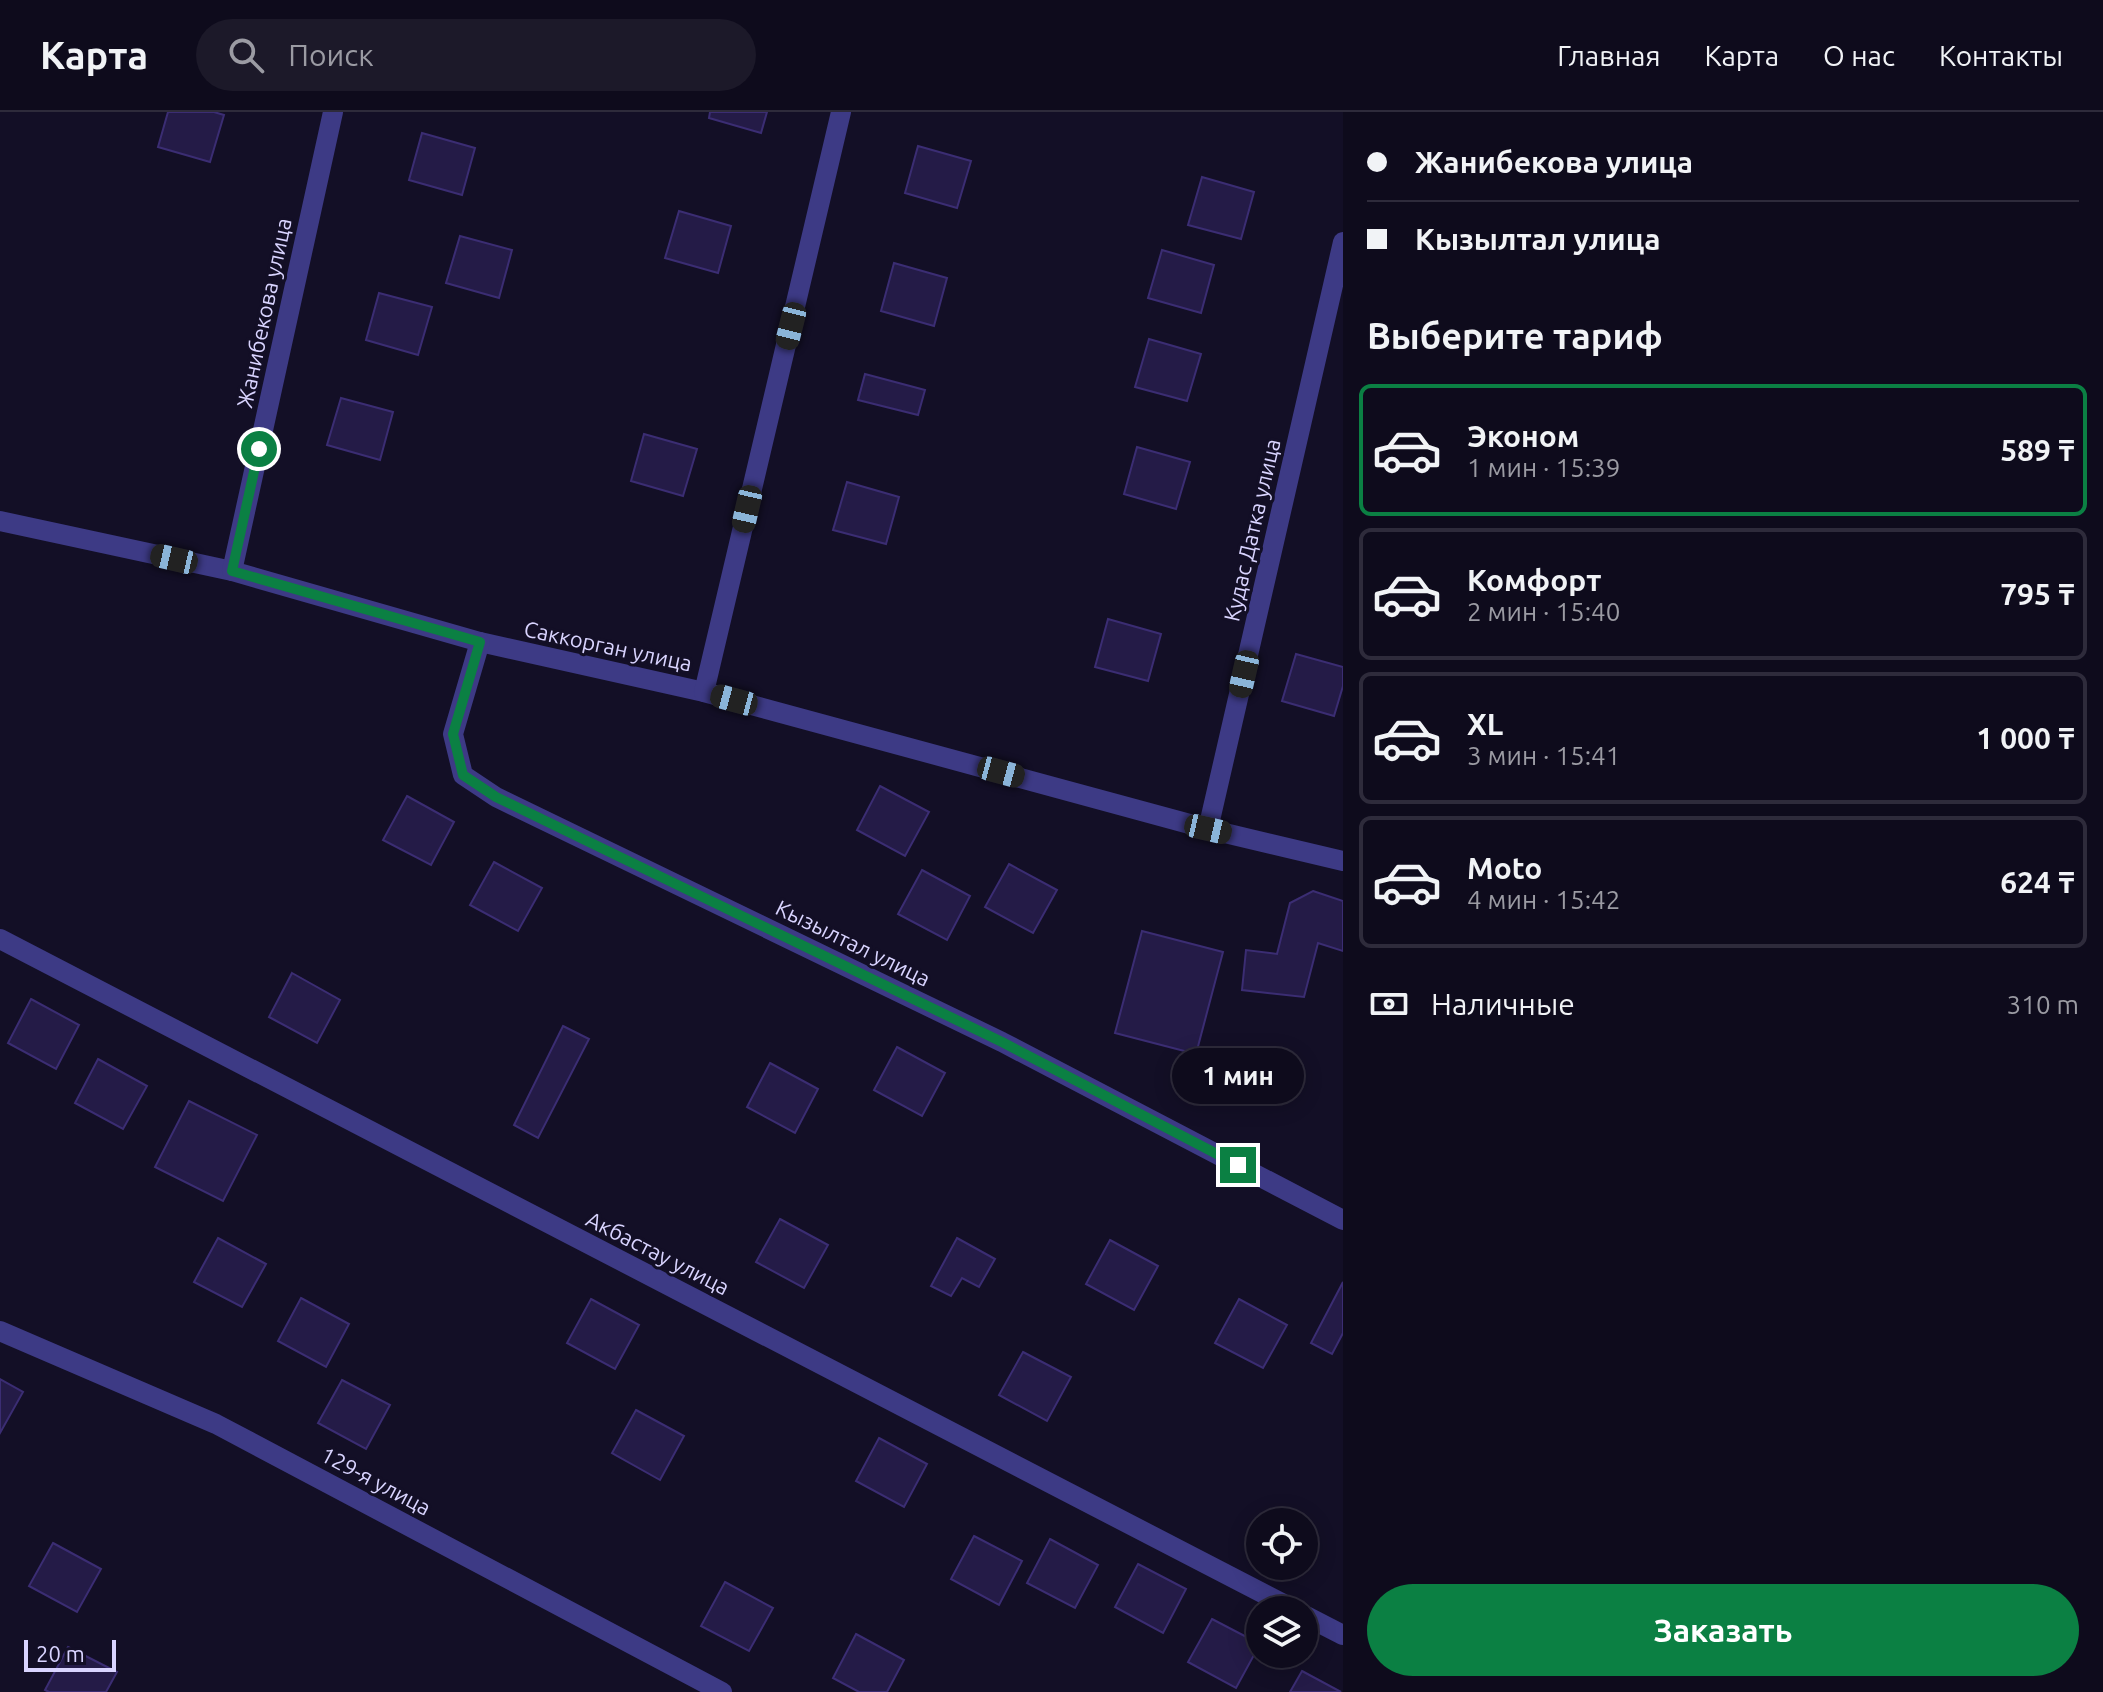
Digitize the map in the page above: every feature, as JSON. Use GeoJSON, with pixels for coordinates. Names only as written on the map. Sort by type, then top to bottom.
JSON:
{"type":"FeatureCollection","features":[{"type":"Feature","properties":{"kind":"street","name":"Жанибекова улица"},"geometry":{"type":"LineString","coordinates":[[232,571],[333,112]]}},
{"type":"Feature","properties":{"kind":"street"},"geometry":{"type":"LineString","coordinates":[[704,692],[841,112]]}},
{"type":"Feature","properties":{"kind":"street","name":"Кудас Датка улица"},"geometry":{"type":"LineString","coordinates":[[1208,829],[1343,242]]}},
{"type":"Feature","properties":{"kind":"street","name":"Саккорган улица"},"geometry":{"type":"LineString","coordinates":[[0,521],[232,571],[480,642],[704,692],[1208,829],[1343,861]]}},
{"type":"Feature","properties":{"kind":"street","name":"Кызылтал улица"},"geometry":{"type":"LineString","coordinates":[[480,642],[453,734],[463,775],[496,797],[1002,1042],[1343,1220]]}},
{"type":"Feature","properties":{"kind":"street","name":"Акбастау улица"},"geometry":{"type":"LineString","coordinates":[[0,939],[1268,1596]]}},
{"type":"Feature","properties":{"kind":"street","name":"129-я улица"},"geometry":{"type":"LineString","coordinates":[[0,1331],[216,1424],[722,1692]]}},
{"type":"Feature","properties":{"kind":"street"},"geometry":{"type":"LineString","coordinates":[[1318,1622],[1343,1635]]}},
{"type":"Feature","properties":{"kind":"building"},"geometry":{"type":"Polygon","coordinates":[[[168,112],[214,112],[224,115],[210,162],[158,147],[168,112]]]}},
{"type":"Feature","properties":{"kind":"building"},"geometry":{"type":"Polygon","coordinates":[[[710,112],[767,112],[761,133],[709,118],[710,112]]]}},
{"type":"Feature","properties":{"kind":"building"},"geometry":{"type":"Polygon","coordinates":[[[422,133],[475,148],[462,195],[409,180],[422,133]]]}},
{"type":"Feature","properties":{"kind":"building"},"geometry":{"type":"Polygon","coordinates":[[[918,146],[971,161],[957,208],[905,193],[918,146]]]}},
{"type":"Feature","properties":{"kind":"building"},"geometry":{"type":"Polygon","coordinates":[[[1202,177],[1254,192],[1241,239],[1188,225],[1202,177]]]}},
{"type":"Feature","properties":{"kind":"building"},"geometry":{"type":"Polygon","coordinates":[[[679,211],[731,226],[718,273],[665,258],[679,211]]]}},
{"type":"Feature","properties":{"kind":"building"},"geometry":{"type":"Polygon","coordinates":[[[460,236],[512,250],[499,298],[446,283],[460,236]]]}},
{"type":"Feature","properties":{"kind":"building"},"geometry":{"type":"Polygon","coordinates":[[[1162,250],[1214,265],[1201,313],[1148,298],[1162,250]]]}},
{"type":"Feature","properties":{"kind":"building"},"geometry":{"type":"Polygon","coordinates":[[[894,263],[947,278],[934,326],[881,311],[894,263]]]}},
{"type":"Feature","properties":{"kind":"building"},"geometry":{"type":"Polygon","coordinates":[[[379,293],[432,307],[418,355],[366,340],[379,293]]]}},
{"type":"Feature","properties":{"kind":"building"},"geometry":{"type":"Polygon","coordinates":[[[1149,339],[1201,354],[1187,401],[1135,387],[1149,339]]]}},
{"type":"Feature","properties":{"kind":"building"},"geometry":{"type":"Polygon","coordinates":[[[865,374],[925,390],[918,415],[858,400],[865,374]]]}},
{"type":"Feature","properties":{"kind":"building"},"geometry":{"type":"Polygon","coordinates":[[[341,398],[393,412],[380,460],[327,445],[341,398]]]}},
{"type":"Feature","properties":{"kind":"building"},"geometry":{"type":"Polygon","coordinates":[[[644,434],[697,449],[683,496],[631,481],[644,434]]]}},
{"type":"Feature","properties":{"kind":"building"},"geometry":{"type":"Polygon","coordinates":[[[1137,447],[1190,462],[1176,509],[1124,494],[1137,447]]]}},
{"type":"Feature","properties":{"kind":"building"},"geometry":{"type":"Polygon","coordinates":[[[847,482],[899,497],[886,544],[833,530],[847,482]]]}},
{"type":"Feature","properties":{"kind":"building"},"geometry":{"type":"Polygon","coordinates":[[[1108,619],[1161,634],[1148,681],[1095,667],[1108,619]]]}},
{"type":"Feature","properties":{"kind":"building"},"geometry":{"type":"Polygon","coordinates":[[[1296,654],[1343,667],[1343,686],[1334,716],[1282,701],[1296,654]]]}},
{"type":"Feature","properties":{"kind":"building"},"geometry":{"type":"Polygon","coordinates":[[[880,786],[929,812],[905,856],[857,830],[880,786]]]}},
{"type":"Feature","properties":{"kind":"building"},"geometry":{"type":"Polygon","coordinates":[[[407,796],[454,822],[431,865],[383,840],[407,796]]]}},
{"type":"Feature","properties":{"kind":"building"},"geometry":{"type":"Polygon","coordinates":[[[494,862],[542,888],[518,931],[470,905],[494,862]]]}},
{"type":"Feature","properties":{"kind":"building"},"geometry":{"type":"Polygon","coordinates":[[[1009,864],[1057,890],[1033,933],[985,907],[1009,864]]]}},
{"type":"Feature","properties":{"kind":"building"},"geometry":{"type":"Polygon","coordinates":[[[922,870],[970,896],[947,940],[898,914],[922,870]]]}},
{"type":"Feature","properties":{"kind":"building"},"geometry":{"type":"Polygon","coordinates":[[[1313,891],[1343,901],[1343,951],[1318,943],[1304,997],[1242,990],[1246,950],[1277,954],[1290,903],[1313,891]]]}},
{"type":"Feature","properties":{"kind":"building"},"geometry":{"type":"Polygon","coordinates":[[[1142,931],[1223,952],[1196,1054],[1115,1033],[1142,931]]]}},
{"type":"Feature","properties":{"kind":"building"},"geometry":{"type":"Polygon","coordinates":[[[292,973],[340,1000],[317,1043],[269,1017],[292,973]]]}},
{"type":"Feature","properties":{"kind":"building"},"geometry":{"type":"Polygon","coordinates":[[[31,999],[79,1025],[56,1069],[8,1043],[31,999]]]}},
{"type":"Feature","properties":{"kind":"building"},"geometry":{"type":"Polygon","coordinates":[[[563,1026],[589,1039],[538,1138],[514,1125],[563,1026]]]}},
{"type":"Feature","properties":{"kind":"building"},"geometry":{"type":"Polygon","coordinates":[[[897,1047],[945,1073],[922,1116],[874,1090],[897,1047]]]}},
{"type":"Feature","properties":{"kind":"building"},"geometry":{"type":"Polygon","coordinates":[[[98,1059],[147,1086],[123,1129],[75,1103],[98,1059]]]}},
{"type":"Feature","properties":{"kind":"building"},"geometry":{"type":"Polygon","coordinates":[[[770,1063],[818,1089],[795,1133],[747,1107],[770,1063]]]}},
{"type":"Feature","properties":{"kind":"building"},"geometry":{"type":"Polygon","coordinates":[[[189,1101],[257,1135],[223,1201],[155,1167],[189,1101]]]}},
{"type":"Feature","properties":{"kind":"building"},"geometry":{"type":"Polygon","coordinates":[[[780,1219],[828,1245],[804,1288],[756,1262],[780,1219]]]}},
{"type":"Feature","properties":{"kind":"building"},"geometry":{"type":"Polygon","coordinates":[[[218,1238],[266,1264],[242,1307],[194,1282],[218,1238]]]}},
{"type":"Feature","properties":{"kind":"building"},"geometry":{"type":"Polygon","coordinates":[[[957,1238],[995,1259],[979,1287],[962,1278],[951,1296],[931,1286],[957,1238]]]}},
{"type":"Feature","properties":{"kind":"building"},"geometry":{"type":"Polygon","coordinates":[[[1110,1240],[1158,1266],[1134,1310],[1086,1284],[1110,1240]]]}},
{"type":"Feature","properties":{"kind":"building"},"geometry":{"type":"Polygon","coordinates":[[[1343,1282],[1343,1333],[1332,1354],[1311,1343],[1343,1282]]]}},
{"type":"Feature","properties":{"kind":"building"},"geometry":{"type":"Polygon","coordinates":[[[301,1298],[349,1324],[326,1367],[278,1341],[301,1298]]]}},
{"type":"Feature","properties":{"kind":"building"},"geometry":{"type":"Polygon","coordinates":[[[591,1299],[639,1325],[615,1369],[567,1343],[591,1299]]]}},
{"type":"Feature","properties":{"kind":"building"},"geometry":{"type":"Polygon","coordinates":[[[1239,1299],[1287,1325],[1263,1368],[1215,1343],[1239,1299]]]}},
{"type":"Feature","properties":{"kind":"building"},"geometry":{"type":"Polygon","coordinates":[[[1023,1352],[1071,1377],[1047,1421],[999,1395],[1023,1352]]]}},
{"type":"Feature","properties":{"kind":"building"},"geometry":{"type":"Polygon","coordinates":[[[0,1379],[23,1392],[0,1433],[0,1379]]]}},
{"type":"Feature","properties":{"kind":"building"},"geometry":{"type":"Polygon","coordinates":[[[342,1380],[390,1405],[366,1449],[318,1423],[342,1380]]]}},
{"type":"Feature","properties":{"kind":"building"},"geometry":{"type":"Polygon","coordinates":[[[636,1410],[684,1436],[660,1480],[612,1453],[636,1410]]]}},
{"type":"Feature","properties":{"kind":"building"},"geometry":{"type":"Polygon","coordinates":[[[879,1438],[927,1464],[904,1507],[856,1481],[879,1438]]]}},
{"type":"Feature","properties":{"kind":"building"},"geometry":{"type":"Polygon","coordinates":[[[974,1536],[1022,1561],[999,1605],[951,1579],[974,1536]]]}},
{"type":"Feature","properties":{"kind":"building"},"geometry":{"type":"Polygon","coordinates":[[[1050,1539],[1098,1565],[1075,1608],[1027,1583],[1050,1539]]]}},
{"type":"Feature","properties":{"kind":"building"},"geometry":{"type":"Polygon","coordinates":[[[53,1543],[101,1569],[77,1612],[29,1586],[53,1543]]]}},
{"type":"Feature","properties":{"kind":"building"},"geometry":{"type":"Polygon","coordinates":[[[1138,1564],[1186,1589],[1163,1633],[1115,1607],[1138,1564]]]}},
{"type":"Feature","properties":{"kind":"building"},"geometry":{"type":"Polygon","coordinates":[[[725,1582],[773,1608],[749,1651],[701,1626],[725,1582]]]}},
{"type":"Feature","properties":{"kind":"building"},"geometry":{"type":"Polygon","coordinates":[[[1212,1619],[1246,1637],[1247,1668],[1236,1688],[1188,1662],[1212,1619]]]}},
{"type":"Feature","properties":{"kind":"building"},"geometry":{"type":"Polygon","coordinates":[[[856,1634],[904,1660],[887,1692],[859,1692],[833,1678],[856,1634]]]}},
{"type":"Feature","properties":{"kind":"building"},"geometry":{"type":"Polygon","coordinates":[[[68,1647],[117,1672],[106,1692],[45,1690],[68,1647]]]}},
{"type":"Feature","properties":{"kind":"building"},"geometry":{"type":"Polygon","coordinates":[[[1302,1671],[1341,1692],[1290,1692],[1302,1671]]]}},
{"type":"Feature","properties":{"kind":"route"},"geometry":{"type":"LineString","coordinates":[[259,449],[232,571],[480,642],[453,734],[463,775],[496,797],[1002,1042],[1238,1165]]}}]}
